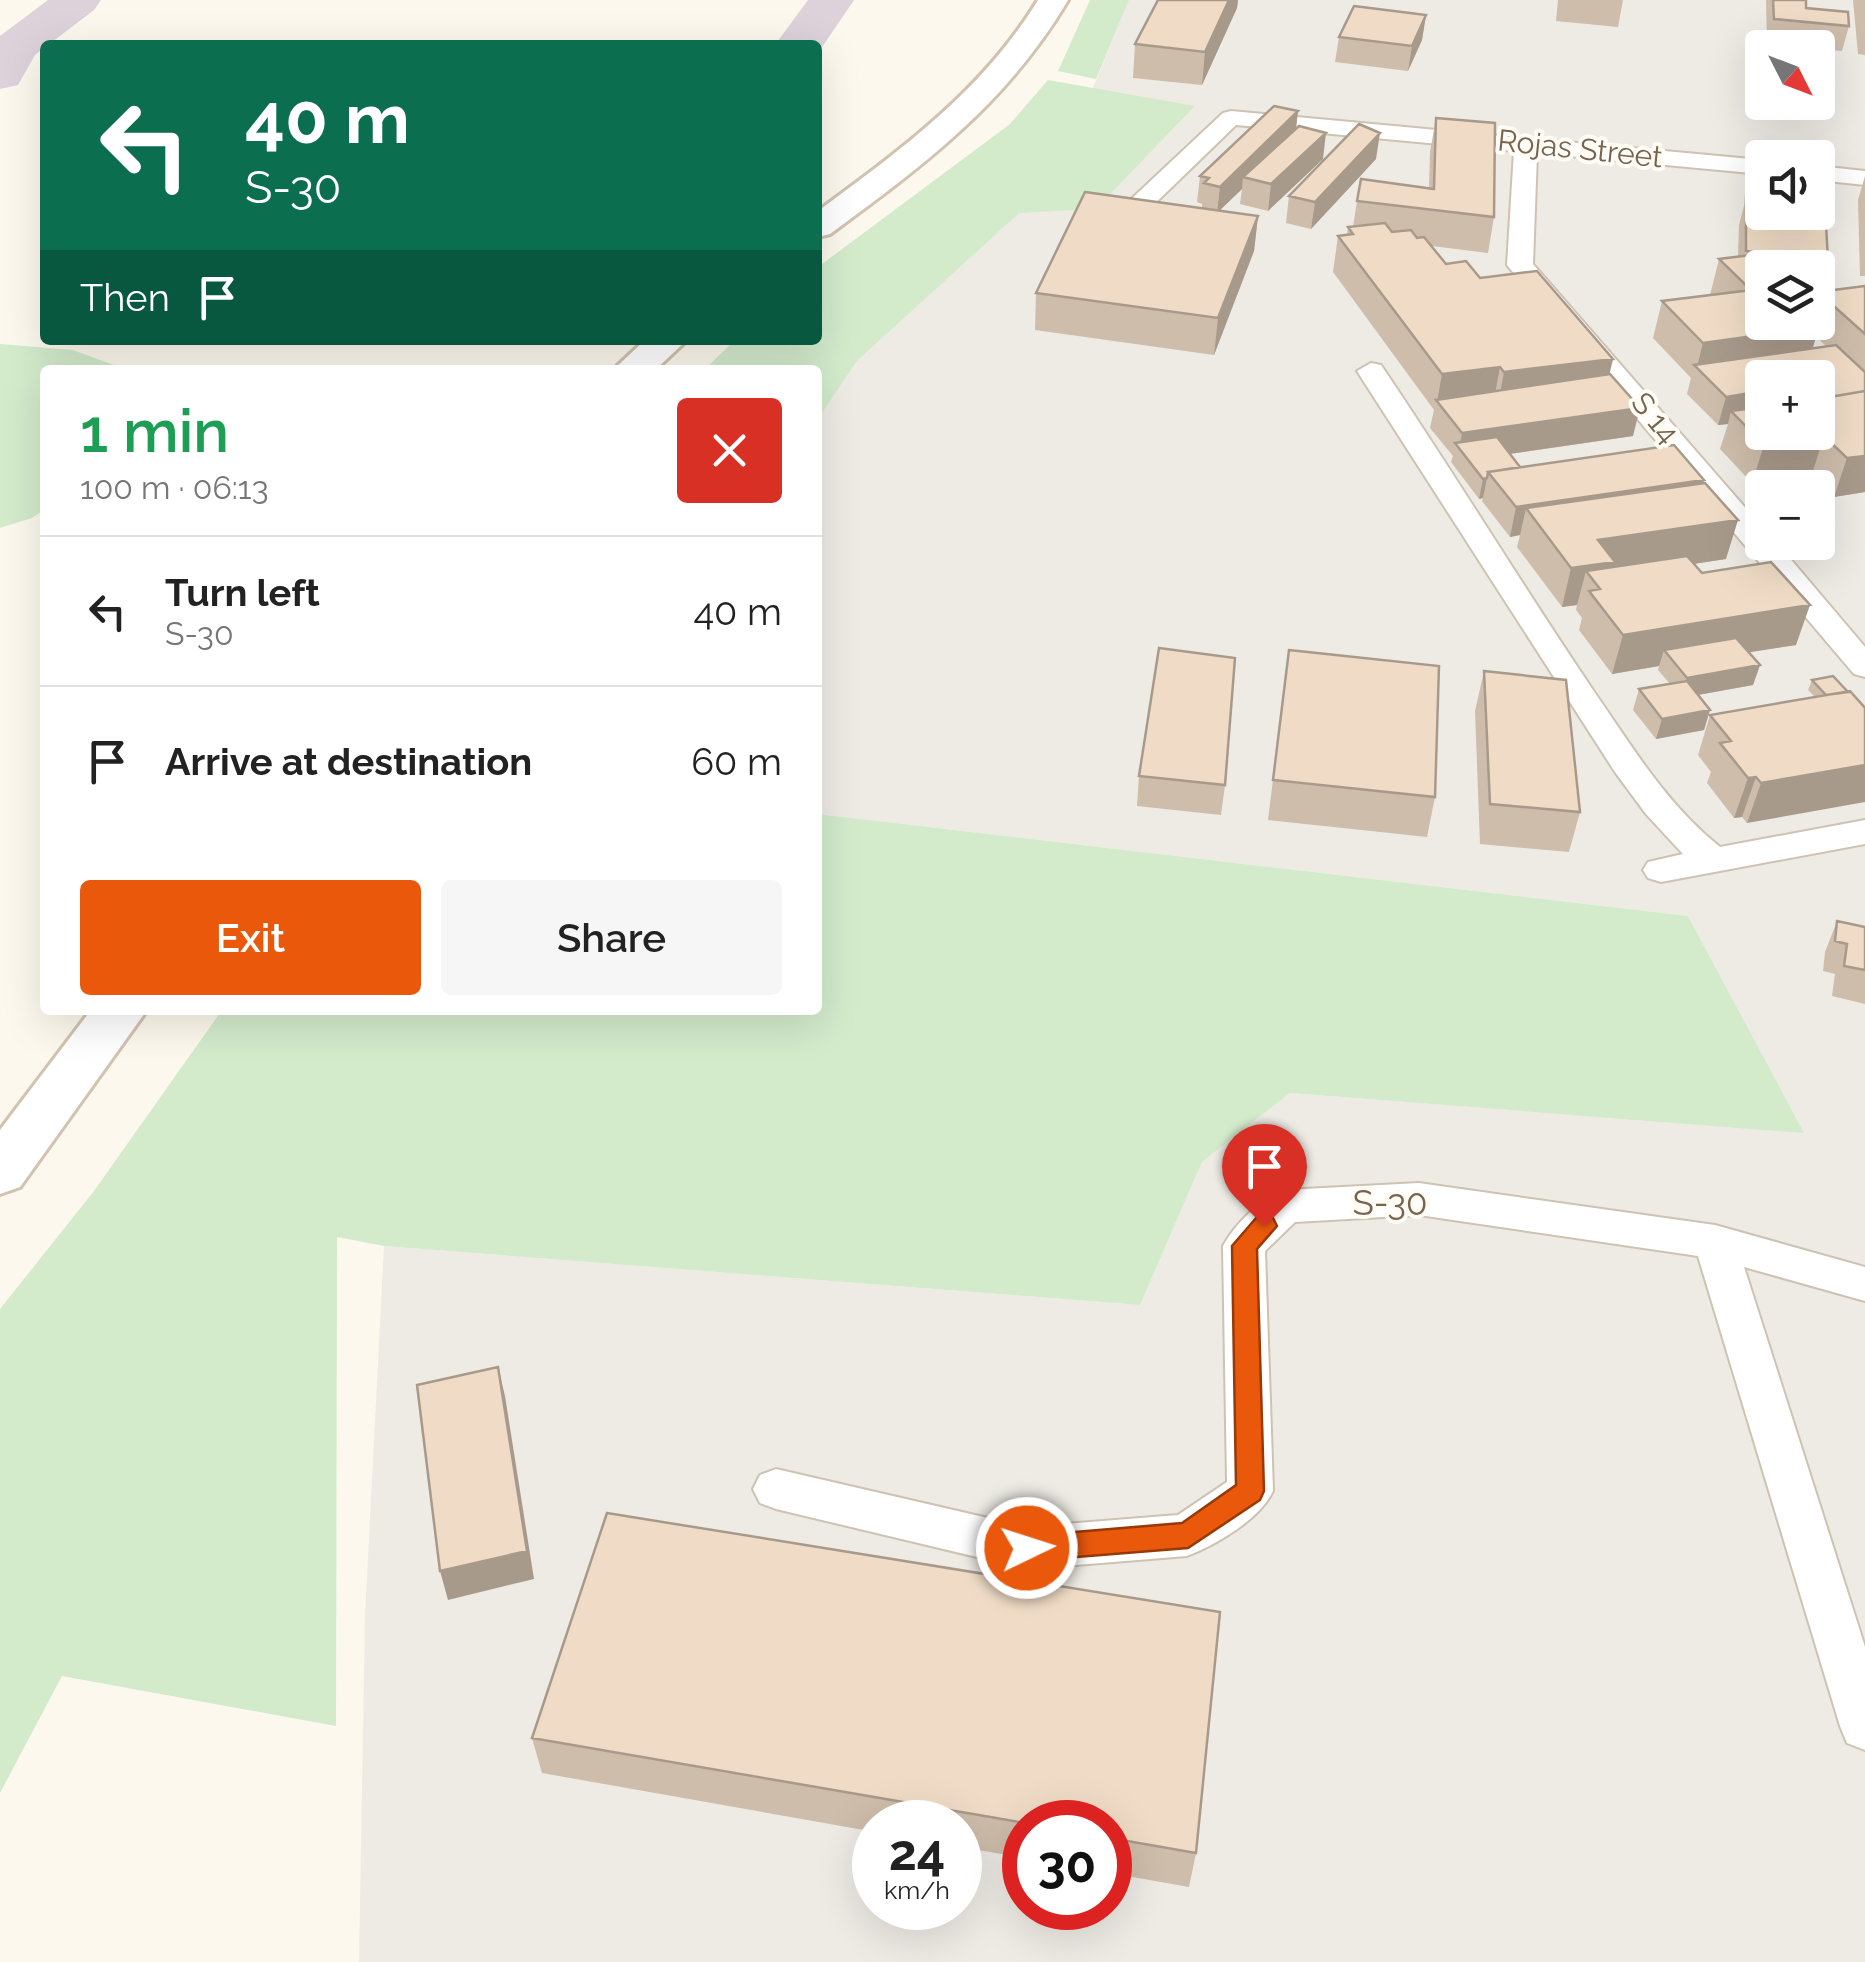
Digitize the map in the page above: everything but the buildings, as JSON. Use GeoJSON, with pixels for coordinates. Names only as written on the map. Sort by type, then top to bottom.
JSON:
{"type":"FeatureCollection","features":[{"type":"Feature","properties":{"kind":"main road"},"geometry":{"type":"LineString","coordinates":[[822,224],[933,140],[983,96],[1028,43],[1052,0]]}},
{"type":"Feature","properties":{"kind":"main road"},"geometry":{"type":"LineString","coordinates":[[638,365],[662,345]]}},
{"type":"Feature","properties":{"kind":"main road"},"geometry":{"type":"LineString","coordinates":[[0,1172],[116,1015]]}},
{"type":"Feature","properties":{"kind":"street","name":"Rojas Street"},"geometry":{"type":"LineString","coordinates":[[1135,210],[1231,118],[1745,166]]}},
{"type":"Feature","properties":{"kind":"street","name":"S 14"},"geometry":{"type":"LineString","coordinates":[[1526,144],[1520,265],[1632,390],[1865,667]]}},
{"type":"Feature","properties":{"kind":"street"},"geometry":{"type":"LineString","coordinates":[[1835,175],[1865,178]]}},
{"type":"Feature","properties":{"kind":"street"},"geometry":{"type":"LineString","coordinates":[[1371,371],[1512,595],[1636,776],[1691,844],[1713,860]]}},
{"type":"Feature","properties":{"kind":"street"},"geometry":{"type":"LineString","coordinates":[[1661,870],[1865,832]]}},
{"type":"Feature","properties":{"kind":"street","name":"S-30"},"geometry":{"type":"LineString","coordinates":[[776,1489],[1027,1548],[1188,1536],[1250,1491],[1244,1246],[1285,1206],[1419,1199],[1715,1242],[1865,1284]]}},
{"type":"Feature","properties":{"kind":"street"},"geometry":{"type":"LineString","coordinates":[[1715,1242],[1865,1726]]}},
{"type":"Feature","properties":{"kind":"shaded area"},"geometry":{"type":"Polygon","coordinates":[[[1129,0],[1865,0],[1865,1962],[359,1962],[365,1616],[384,1246],[1140,1305],[1202,1162],[1290,1093],[1803,1132],[1688,916],[822,814],[822,413],[857,361],[1019,212],[1096,209],[1194,107],[1092,90],[1129,0]]]}},
{"type":"Feature","properties":{"kind":"green space"},"geometry":{"type":"Polygon","coordinates":[[[1090,0],[1129,0],[1096,79],[1058,71],[1090,0]]]}},
{"type":"Feature","properties":{"kind":"green space"},"geometry":{"type":"Polygon","coordinates":[[[1048,80],[1195,106],[1096,209],[1019,213],[857,361],[822,413],[822,365],[709,365],[730,345],[822,345],[822,264],[1010,124],[1048,80]]]}},
{"type":"Feature","properties":{"kind":"green space"},"geometry":{"type":"Polygon","coordinates":[[[0,344],[73,350],[114,365],[40,365],[40,512],[0,528],[0,344]]]}},
{"type":"Feature","properties":{"kind":"green space"},"geometry":{"type":"Polygon","coordinates":[[[822,814],[1688,916],[1804,1133],[1290,1093],[1202,1162],[1140,1305],[384,1246],[337,1237],[336,1726],[62,1676],[0,1793],[0,1309],[94,1191],[218,1015],[822,1015],[822,814]]]}},
{"type":"Feature","properties":{"kind":"taxiway"},"geometry":{"type":"LineString","coordinates":[[1,75],[15,47],[78,0]]}},
{"type":"Feature","properties":{"kind":"taxiway"},"geometry":{"type":"LineString","coordinates":[[803,40],[831,0]]}},
{"type":"Feature","properties":{"kind":"route"},"geometry":{"type":"LineString","coordinates":[[1027,1548],[1188,1536],[1250,1491],[1244,1246],[1264,1226]]}}]}
